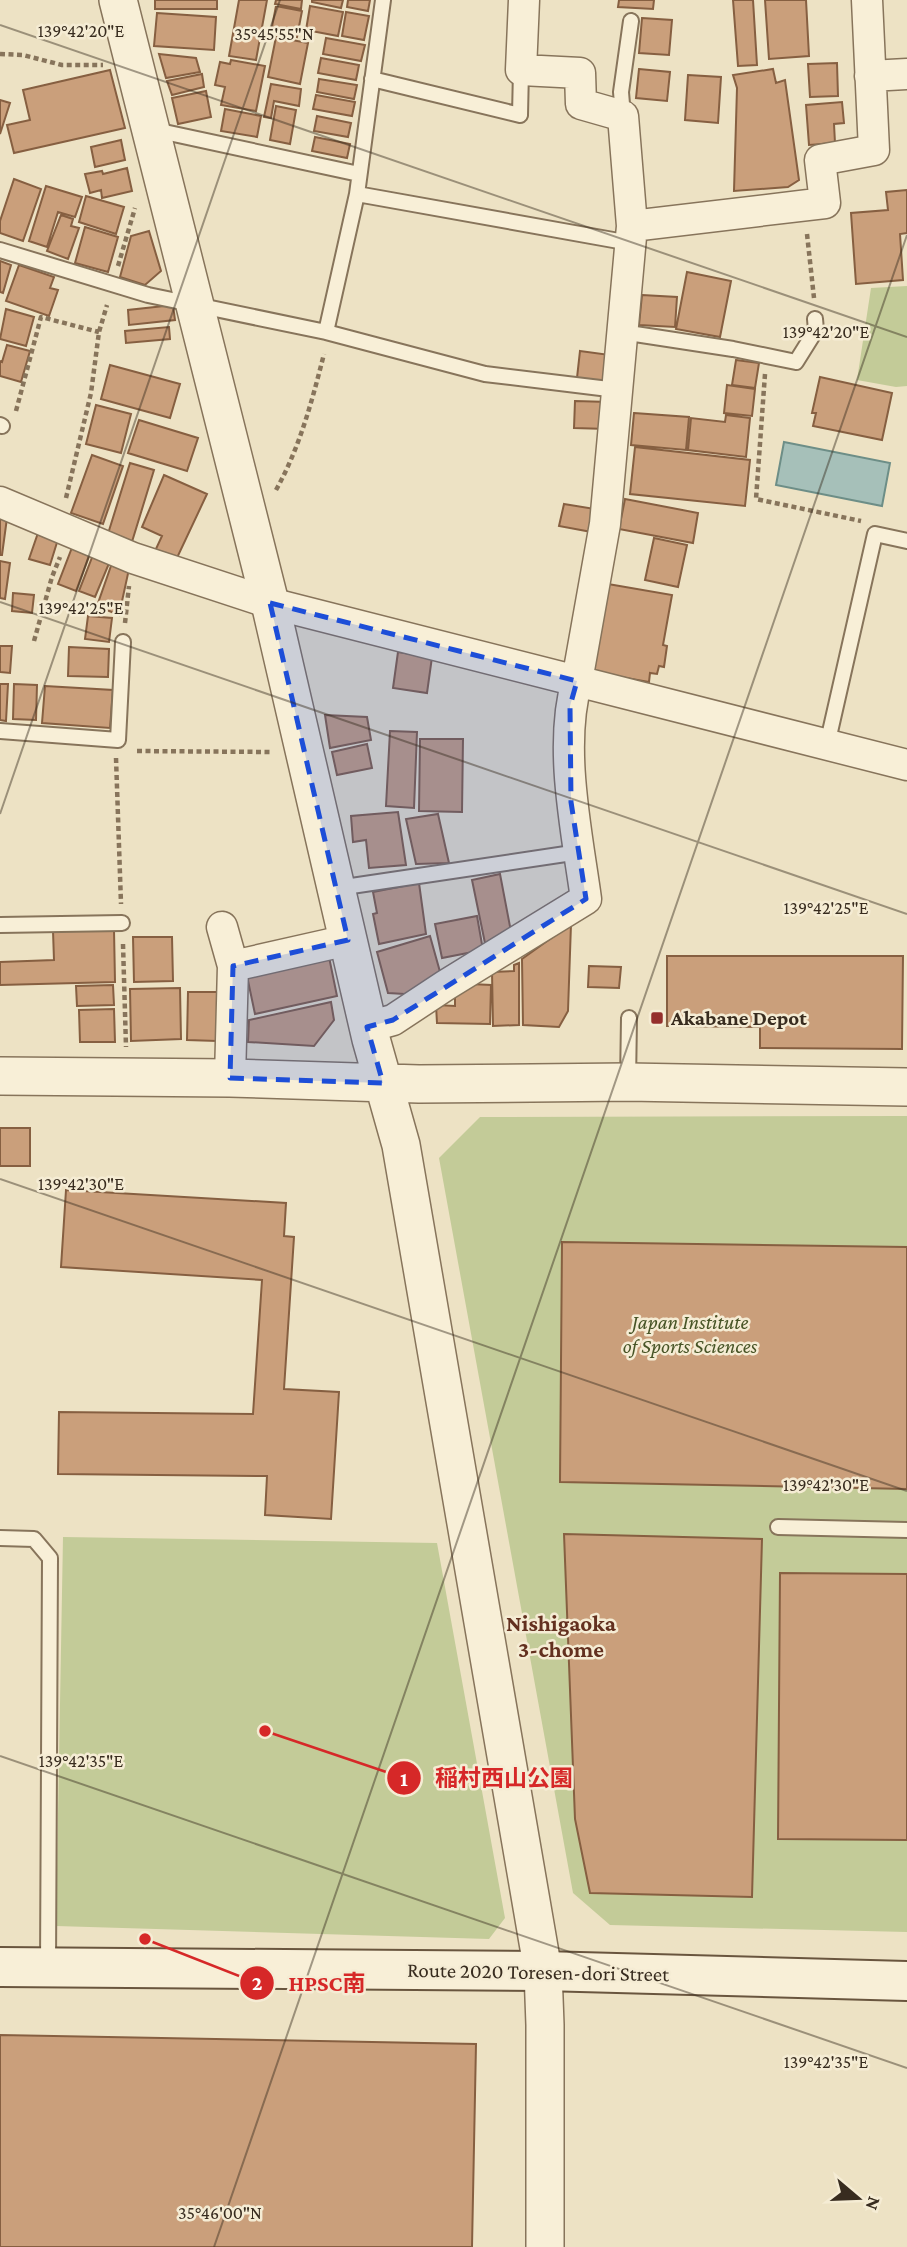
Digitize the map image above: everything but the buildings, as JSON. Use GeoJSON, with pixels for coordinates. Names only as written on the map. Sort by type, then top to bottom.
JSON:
{"type":"FeatureCollection","features":[{"type":"Feature","properties":{"kind":"main road","name":"Route 2020 Toresen-dori Street"},"geometry":{"type":"LineString","coordinates":[[0,1967],[543,1971],[907,1981]]}},
{"type":"Feature","properties":{"kind":"street"},"geometry":{"type":"LineString","coordinates":[[118,0],[270,603],[368,1027],[401,1145],[543,1971],[545,2247]]}},
{"type":"Feature","properties":{"kind":"street"},"geometry":{"type":"LineString","coordinates":[[368,1027],[393,1020],[586,899],[571,802],[570,706],[577,681],[605,524],[631,235],[623,116],[581,104],[580,73],[521,70],[524,0]]}},
{"type":"Feature","properties":{"kind":"street"},"geometry":{"type":"LineString","coordinates":[[631,235],[825,203],[820,160],[874,150],[867,0]]}},
{"type":"Feature","properties":{"kind":"street"},"geometry":{"type":"LineString","coordinates":[[870,76],[907,74]]}},
{"type":"Feature","properties":{"kind":"street"},"geometry":{"type":"LineString","coordinates":[[0,502],[133,558],[270,603],[907,765]]}},
{"type":"Feature","properties":{"kind":"street"},"geometry":{"type":"LineString","coordinates":[[222,927],[233,966],[230,1078]]}},
{"type":"Feature","properties":{"kind":"street"},"geometry":{"type":"LineString","coordinates":[[233,966],[348,940]]}},
{"type":"Feature","properties":{"kind":"street"},"geometry":{"type":"LineString","coordinates":[[0,1076],[230,1078],[383,1083],[907,1087]]}},
{"type":"Feature","properties":{"kind":"lane"},"geometry":{"type":"LineString","coordinates":[[326,332],[357,194],[383,0]]}},
{"type":"Feature","properties":{"kind":"lane"},"geometry":{"type":"LineString","coordinates":[[623,116],[621,92],[631,20]]}},
{"type":"Feature","properties":{"kind":"lane"},"geometry":{"type":"LineString","coordinates":[[372,79],[520,115],[521,70]]}},
{"type":"Feature","properties":{"kind":"lane"},"geometry":{"type":"LineString","coordinates":[[149,128],[359,174]]}},
{"type":"Feature","properties":{"kind":"lane"},"geometry":{"type":"LineString","coordinates":[[357,194],[631,235]]}},
{"type":"Feature","properties":{"kind":"lane"},"geometry":{"type":"LineString","coordinates":[[0,250],[148,295],[326,332],[485,374],[617,390]]}},
{"type":"Feature","properties":{"kind":"lane"},"geometry":{"type":"LineString","coordinates":[[622,332],[796,362],[816,330],[815,319]]}},
{"type":"Feature","properties":{"kind":"lane"},"geometry":{"type":"LineString","coordinates":[[827,745],[875,534],[907,541]]}},
{"type":"Feature","properties":{"kind":"lane"},"geometry":{"type":"LineString","coordinates":[[0,732],[117,745],[123,642]]}},
{"type":"Feature","properties":{"kind":"lane"},"geometry":{"type":"LineString","coordinates":[[336,888],[579,852]]}},
{"type":"Feature","properties":{"kind":"lane"},"geometry":{"type":"LineString","coordinates":[[0,925],[122,923]]}},
{"type":"Feature","properties":{"kind":"lane"},"geometry":{"type":"LineString","coordinates":[[628,1083],[629,1018]]}},
{"type":"Feature","properties":{"kind":"lane"},"geometry":{"type":"LineString","coordinates":[[778,1527],[907,1530]]}},
{"type":"Feature","properties":{"kind":"lane"},"geometry":{"type":"LineString","coordinates":[[0,1538],[34,1539],[50,1558],[48,1966]]}},
{"type":"Feature","properties":{"kind":"path"},"geometry":{"type":"LineString","coordinates":[[0,54],[23,55],[62,65],[135,65]]}},
{"type":"Feature","properties":{"kind":"path"},"geometry":{"type":"LineString","coordinates":[[803,205],[815,319]]}},
{"type":"Feature","properties":{"kind":"path"},"geometry":{"type":"LineString","coordinates":[[34,642],[66,528],[99,332],[135,206]]}},
{"type":"Feature","properties":{"kind":"path"},"geometry":{"type":"LineString","coordinates":[[1,425],[15,417],[41,317],[99,332]]}},
{"type":"Feature","properties":{"kind":"path"},"geometry":{"type":"LineString","coordinates":[[271,499],[291,462],[309,410],[327,342],[326,332]]}},
{"type":"Feature","properties":{"kind":"path"},"geometry":{"type":"LineString","coordinates":[[771,357],[765,375],[756,499],[877,525],[875,534]]}},
{"type":"Feature","properties":{"kind":"path"},"geometry":{"type":"LineString","coordinates":[[123,642],[133,558]]}},
{"type":"Feature","properties":{"kind":"path"},"geometry":{"type":"LineString","coordinates":[[126,1050],[117,745],[283,752]]}},
{"type":"Feature","properties":{"kind":"highlighted area"},"geometry":{"type":"Polygon","coordinates":[[[270,603],[577,681],[570,706],[571,802],[586,899],[393,1020],[367,1027],[383,1083],[230,1078],[233,966],[348,940],[270,603]]]}},
{"type":"Feature","properties":{"kind":"green space"},"geometry":{"type":"Polygon","coordinates":[[[907,286],[907,386],[896,387],[857,380],[871,288],[907,286]]]}},
{"type":"Feature","properties":{"kind":"green space","name":"Japan Institute of Sports Sciences"},"geometry":{"type":"Polygon","coordinates":[[[907,1116],[907,1932],[610,1925],[573,1893],[439,1158],[480,1117],[907,1116]]]}},
{"type":"Feature","properties":{"kind":"green space"},"geometry":{"type":"Polygon","coordinates":[[[63,1537],[437,1543],[505,1918],[489,1939],[56,1926],[63,1537]]]}},
{"type":"Feature","properties":{"kind":"water"},"geometry":{"type":"Polygon","coordinates":[[[784,442],[890,463],[882,506],[776,485],[784,442]]]}},
{"type":"Feature","properties":{"kind":"place","name":"Akabane Depot"},"geometry":{"type":"Point","coordinates":[657,1018]}},
{"type":"Feature","properties":{"kind":"place","name":"稲村西山公園"},"geometry":{"type":"Point","coordinates":[265,1731]}},
{"type":"Feature","properties":{"kind":"place","name":"HPSC南"},"geometry":{"type":"Point","coordinates":[145,1939]}},
{"type":"Feature","properties":{"kind":"district","name":"Nishigaoka 3-chome"},"geometry":{"type":"Point","coordinates":[561,1636]}}]}
